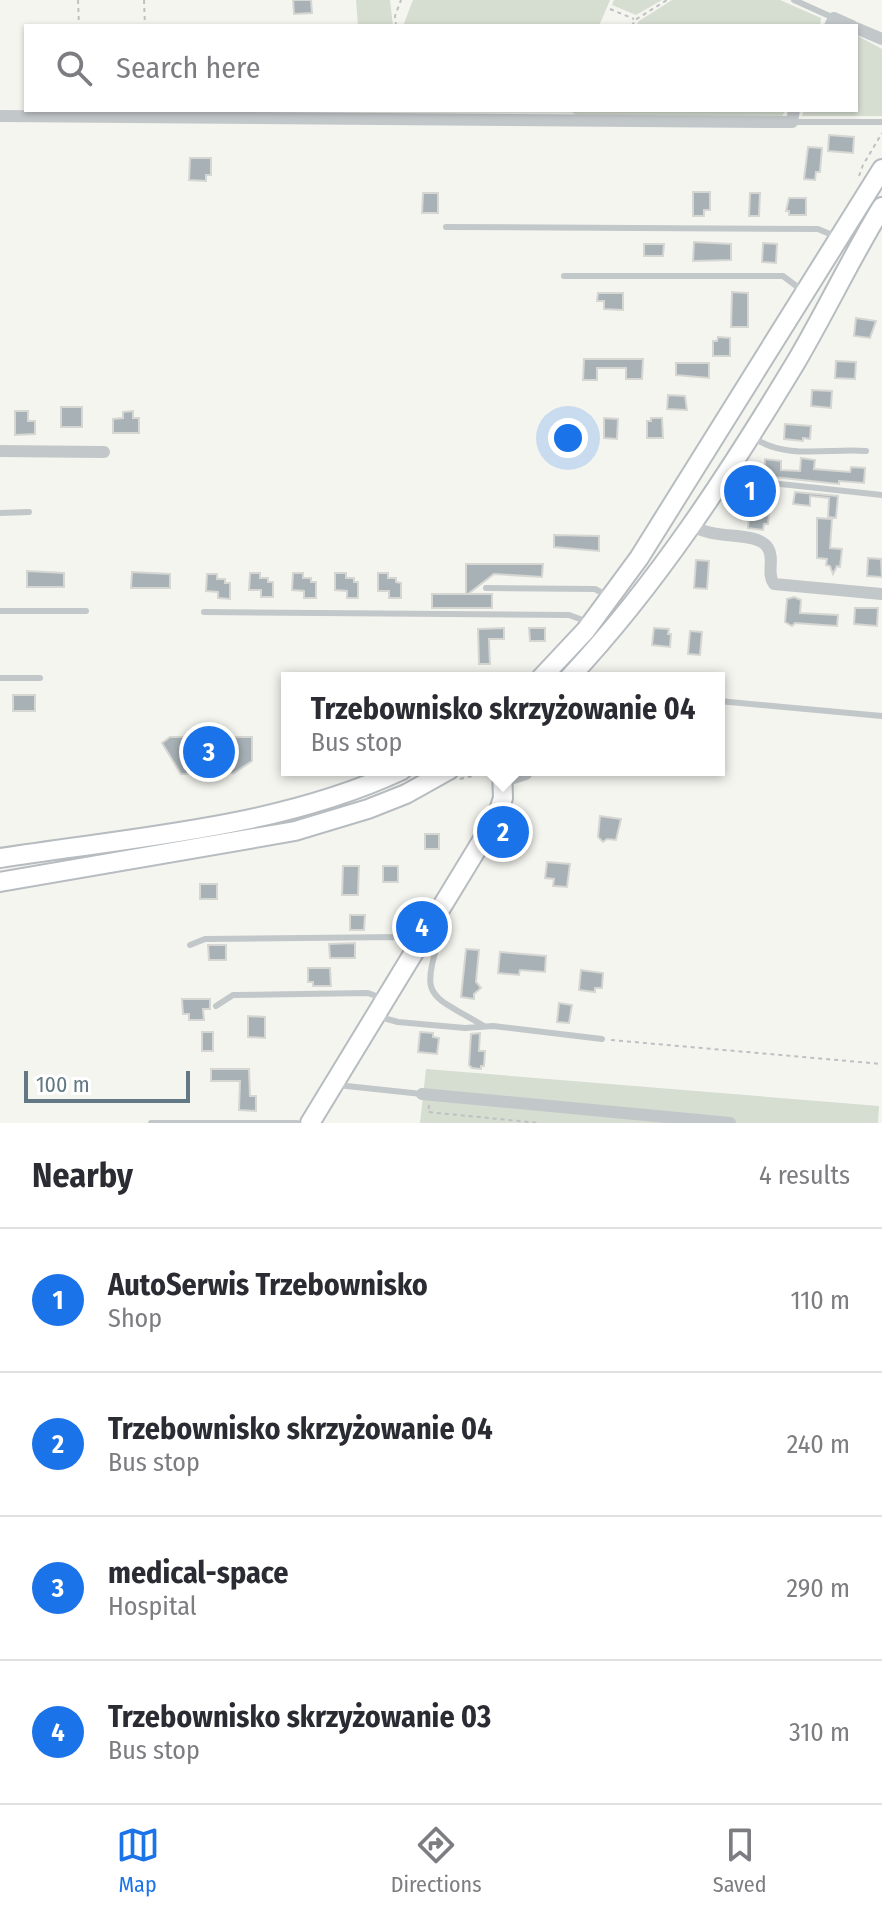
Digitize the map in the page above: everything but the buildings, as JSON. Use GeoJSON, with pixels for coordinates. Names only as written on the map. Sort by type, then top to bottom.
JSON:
{"type":"FeatureCollection","features":[{"type":"Feature","properties":{"kind":"main road"},"geometry":{"type":"LineString","coordinates":[[547,672],[612,598],[673,506],[882,169]]}},
{"type":"Feature","properties":{"kind":"main road"},"geometry":{"type":"LineString","coordinates":[[574,672],[620,621],[728,472],[882,207]]}},
{"type":"Feature","properties":{"kind":"main road"},"geometry":{"type":"LineString","coordinates":[[763,360],[777,362],[784,370],[785,378]]}},
{"type":"Feature","properties":{"kind":"main road"},"geometry":{"type":"LineString","coordinates":[[673,506],[679,520],[692,525]]}},
{"type":"Feature","properties":{"kind":"main road"},"geometry":{"type":"LineString","coordinates":[[0,858],[277,814],[325,801],[387,776]]}},
{"type":"Feature","properties":{"kind":"main road"},"geometry":{"type":"LineString","coordinates":[[0,882],[295,831],[368,809],[406,794],[438,776]]}},
{"type":"Feature","properties":{"kind":"main road"},"geometry":{"type":"LineString","coordinates":[[310,1123],[497,816],[503,798],[503,776]]}},
{"type":"Feature","properties":{"kind":"street"},"geometry":{"type":"LineString","coordinates":[[858,28],[881,36]]}},
{"type":"Feature","properties":{"kind":"street"},"geometry":{"type":"LineString","coordinates":[[0,116],[793,116]]}},
{"type":"Feature","properties":{"kind":"street"},"geometry":{"type":"LineString","coordinates":[[0,451],[104,452]]}},
{"type":"Feature","properties":{"kind":"street"},"geometry":{"type":"LineString","coordinates":[[692,525],[709,534],[761,541],[770,551],[770,575],[774,584],[882,594]]}},
{"type":"Feature","properties":{"kind":"street"},"geometry":{"type":"LineString","coordinates":[[426,1095],[730,1123]]}},
{"type":"Feature","properties":{"kind":"lane"},"geometry":{"type":"LineString","coordinates":[[794,0],[832,22]]}},
{"type":"Feature","properties":{"kind":"lane"},"geometry":{"type":"LineString","coordinates":[[793,116],[882,122]]}},
{"type":"Feature","properties":{"kind":"lane"},"geometry":{"type":"LineString","coordinates":[[446,227],[818,229],[839,238]]}},
{"type":"Feature","properties":{"kind":"lane"},"geometry":{"type":"LineString","coordinates":[[564,276],[783,276],[806,293]]}},
{"type":"Feature","properties":{"kind":"lane"},"geometry":{"type":"LineString","coordinates":[[750,436],[772,448],[825,453],[839,449],[866,451]]}},
{"type":"Feature","properties":{"kind":"lane"},"geometry":{"type":"LineString","coordinates":[[728,472],[744,480],[882,495]]}},
{"type":"Feature","properties":{"kind":"lane"},"geometry":{"type":"LineString","coordinates":[[0,513],[29,512]]}},
{"type":"Feature","properties":{"kind":"lane"},"geometry":{"type":"LineString","coordinates":[[486,588],[595,589],[612,598]]}},
{"type":"Feature","properties":{"kind":"lane"},"geometry":{"type":"LineString","coordinates":[[0,611],[86,611]]}},
{"type":"Feature","properties":{"kind":"lane"},"geometry":{"type":"LineString","coordinates":[[204,612],[569,615],[591,624]]}},
{"type":"Feature","properties":{"kind":"lane"},"geometry":{"type":"LineString","coordinates":[[0,678],[40,678]]}},
{"type":"Feature","properties":{"kind":"lane"},"geometry":{"type":"LineString","coordinates":[[725,702],[882,716]]}},
{"type":"Feature","properties":{"kind":"lane"},"geometry":{"type":"LineString","coordinates":[[433,923],[442,929],[431,966],[430,988],[439,1000],[484,1026]]}},
{"type":"Feature","properties":{"kind":"lane"},"geometry":{"type":"LineString","coordinates":[[190,945],[205,939],[399,937],[414,939],[421,944]]}},
{"type":"Feature","properties":{"kind":"lane"},"geometry":{"type":"LineString","coordinates":[[216,1006],[233,995],[368,993],[398,1022],[465,1028],[484,1026],[602,1039]]}},
{"type":"Feature","properties":{"kind":"lane"},"geometry":{"type":"LineString","coordinates":[[334,1085],[426,1095]]}},
{"type":"Feature","properties":{"kind":"lane"},"geometry":{"type":"LineString","coordinates":[[151,1123],[297,1123]]}},
{"type":"Feature","properties":{"kind":"path"},"geometry":{"type":"LineString","coordinates":[[78,0],[79,24]]}},
{"type":"Feature","properties":{"kind":"path"},"geometry":{"type":"LineString","coordinates":[[144,0],[145,24]]}},
{"type":"Feature","properties":{"kind":"path"},"geometry":{"type":"LineString","coordinates":[[396,24],[395,16],[401,0]]}},
{"type":"Feature","properties":{"kind":"path"},"geometry":{"type":"LineString","coordinates":[[633,24],[667,0]]}},
{"type":"Feature","properties":{"kind":"path"},"geometry":{"type":"LineString","coordinates":[[610,9],[635,20]]}},
{"type":"Feature","properties":{"kind":"path"},"geometry":{"type":"LineString","coordinates":[[856,186],[863,165],[882,133]]}},
{"type":"Feature","properties":{"kind":"path"},"geometry":{"type":"LineString","coordinates":[[602,1039],[882,1064]]}},
{"type":"Feature","properties":{"kind":"path"},"geometry":{"type":"LineString","coordinates":[[426,1095],[428,1112],[539,1123]]}},
{"type":"Feature","properties":{"kind":"shaded area"},"geometry":{"type":"Polygon","coordinates":[[[356,0],[390,0],[393,24],[358,24],[356,0]]]}},
{"type":"Feature","properties":{"kind":"shaded area"},"geometry":{"type":"Polygon","coordinates":[[[413,0],[610,0],[600,24],[404,24],[413,0]]]}},
{"type":"Feature","properties":{"kind":"shaded area"},"geometry":{"type":"Polygon","coordinates":[[[614,0],[662,0],[636,15],[612,5],[614,0]]]}},
{"type":"Feature","properties":{"kind":"shaded area"},"geometry":{"type":"Polygon","coordinates":[[[672,0],[780,0],[821,18],[820,24],[637,24],[672,0]]]}},
{"type":"Feature","properties":{"kind":"shaded area"},"geometry":{"type":"Polygon","coordinates":[[[858,36],[882,49],[882,116],[802,116],[803,112],[858,112],[858,36]]]}},
{"type":"Feature","properties":{"kind":"shaded area"},"geometry":{"type":"Polygon","coordinates":[[[572,112],[784,112],[782,117],[576,115],[572,112]]]}},
{"type":"Feature","properties":{"kind":"shaded area"},"geometry":{"type":"Polygon","coordinates":[[[426,1069],[879,1106],[878,1123],[420,1123],[426,1069]]]}},
{"type":"Feature","properties":{"kind":"place","name":"AutoSerwis Trzebownisko"},"geometry":{"type":"Point","coordinates":[750,491]}},
{"type":"Feature","properties":{"kind":"place","name":"medical-space"},"geometry":{"type":"Point","coordinates":[209,752]}},
{"type":"Feature","properties":{"kind":"place","name":"Trzebownisko skrzyżowanie 04"},"geometry":{"type":"Point","coordinates":[503,832]}},
{"type":"Feature","properties":{"kind":"place","name":"Trzebownisko skrzyżowanie 03"},"geometry":{"type":"Point","coordinates":[422,927]}}]}
